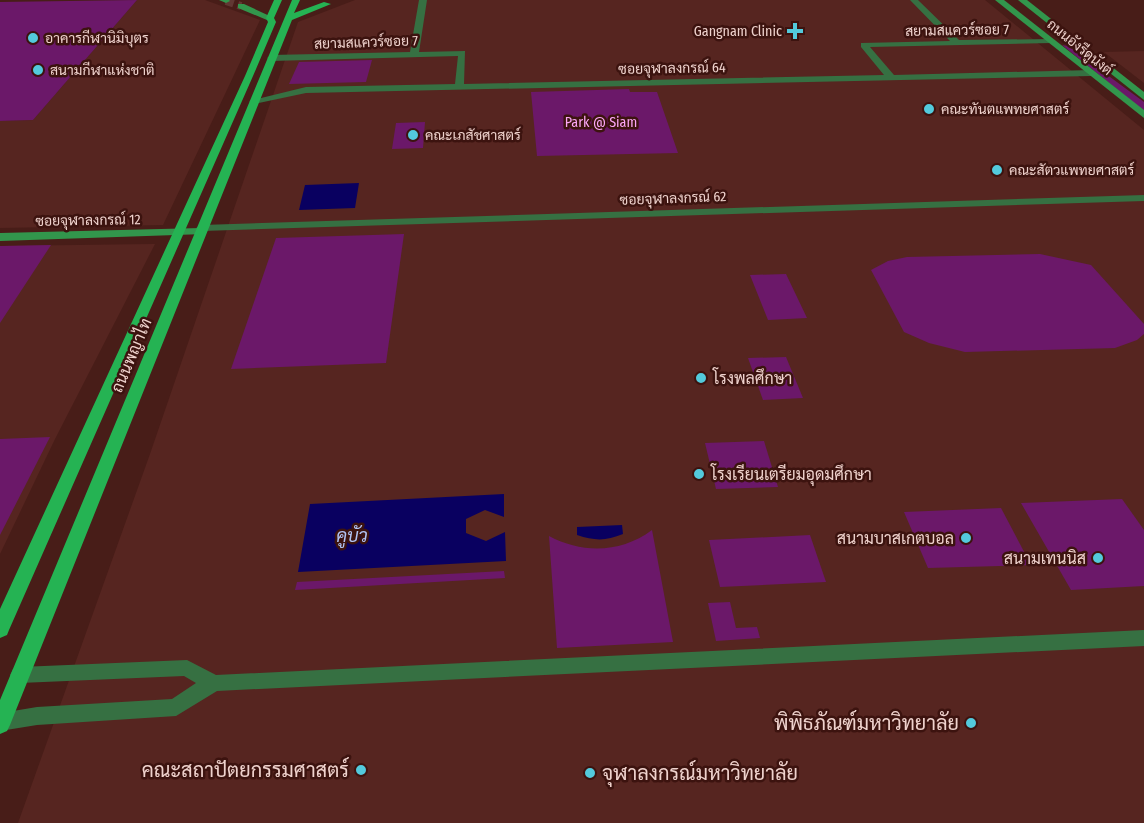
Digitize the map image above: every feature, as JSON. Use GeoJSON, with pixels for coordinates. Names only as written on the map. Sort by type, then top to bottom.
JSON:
{"type":"FeatureCollection","features":[{"type":"Feature","properties":{"kind":"main road","name":"ถนนอังรีดูนังต์"},"geometry":{"type":"LineString","coordinates":[[999,0],[1144,115]]}},
{"type":"Feature","properties":{"kind":"main road","name":"ถนนอังรีดูนังต์"},"geometry":{"type":"LineString","coordinates":[[1022,0],[1144,97]]}},
{"type":"Feature","properties":{"kind":"main road"},"geometry":{"type":"LineString","coordinates":[[276,4],[295,3]]}},
{"type":"Feature","properties":{"kind":"main road","name":"ถนนพญาไท"},"geometry":{"type":"LineString","coordinates":[[1,723],[295,3]]}},
{"type":"Feature","properties":{"kind":"main road","name":"ถนนพญาไท"},"geometry":{"type":"LineString","coordinates":[[0,630],[265,39],[276,4]]}},
{"type":"Feature","properties":{"kind":"main road"},"geometry":{"type":"LineString","coordinates":[[289,18],[327,4]]}},
{"type":"Feature","properties":{"kind":"main road"},"geometry":{"type":"LineString","coordinates":[[241,6],[270,18]]}},
{"type":"Feature","properties":{"kind":"main road"},"geometry":{"type":"LineString","coordinates":[[1051,41],[1075,42]]}},
{"type":"Feature","properties":{"kind":"main road","name":"ซอยจุฬาลงกรณ์ 12"},"geometry":{"type":"LineString","coordinates":[[0,237],[177,233],[202,230]]}},
{"type":"Feature","properties":{"kind":"street"},"geometry":{"type":"LineString","coordinates":[[414,54],[423,0]]}},
{"type":"Feature","properties":{"kind":"street"},"geometry":{"type":"LineString","coordinates":[[914,0],[957,43]]}},
{"type":"Feature","properties":{"kind":"street","name":"สยามสแควร์ซอย 7"},"geometry":{"type":"LineString","coordinates":[[891,77],[864,45],[1051,41]]}},
{"type":"Feature","properties":{"kind":"street","name":"สยามสแควร์ซอย 7"},"geometry":{"type":"LineString","coordinates":[[272,58],[462,53],[459,86]]}},
{"type":"Feature","properties":{"kind":"street","name":"ซอยจุฬาลงกรณ์ 64"},"geometry":{"type":"LineString","coordinates":[[254,101],[306,90],[1091,73]]}},
{"type":"Feature","properties":{"kind":"street","name":"ซอยจุฬาลงกรณ์ 62"},"geometry":{"type":"LineString","coordinates":[[202,230],[1144,198]]}},
{"type":"Feature","properties":{"kind":"street"},"geometry":{"type":"LineString","coordinates":[[1,723],[37,716],[176,707],[213,683],[1144,638]]}},
{"type":"Feature","properties":{"kind":"street"},"geometry":{"type":"LineString","coordinates":[[20,675],[187,668],[213,683]]}},
{"type":"Feature","properties":{"kind":"shaded area"},"geometry":{"type":"Polygon","coordinates":[[[137,0],[205,0],[260,20],[163,225],[0,228],[0,121],[33,120],[137,0]]]}},
{"type":"Feature","properties":{"kind":"shaded area"},"geometry":{"type":"Polygon","coordinates":[[[355,0],[985,0],[1144,130],[1144,823],[18,823],[150,454],[298,22],[355,0]]]}},
{"type":"Feature","properties":{"kind":"shaded area"},"geometry":{"type":"Polygon","coordinates":[[[1144,51],[1144,83],[1104,52],[1144,51]]]}},
{"type":"Feature","properties":{"kind":"shaded area"},"geometry":{"type":"Polygon","coordinates":[[[155,244],[55,439],[0,554],[0,246],[155,244]]]}},
{"type":"Feature","properties":{"kind":"green space","name":"สนามกีฬาแห่งชาติ"},"geometry":{"type":"Polygon","coordinates":[[[137,0],[33,120],[0,121],[0,2],[137,0]]]}},
{"type":"Feature","properties":{"kind":"green space"},"geometry":{"type":"Polygon","coordinates":[[[1062,45],[1068,46],[1144,102],[1144,111],[1062,45]]]}},
{"type":"Feature","properties":{"kind":"green space"},"geometry":{"type":"Polygon","coordinates":[[[372,60],[366,82],[289,84],[299,62],[372,60]]]}},
{"type":"Feature","properties":{"kind":"green space","name":"Park @ Siam"},"geometry":{"type":"Polygon","coordinates":[[[629,89],[630,92],[657,92],[678,153],[537,156],[531,92],[629,89]]]}},
{"type":"Feature","properties":{"kind":"green space"},"geometry":{"type":"Polygon","coordinates":[[[425,122],[423,148],[392,149],[396,123],[425,122]]]}},
{"type":"Feature","properties":{"kind":"green space"},"geometry":{"type":"Polygon","coordinates":[[[404,234],[386,363],[231,369],[276,238],[404,234]]]}},
{"type":"Feature","properties":{"kind":"green space"},"geometry":{"type":"Polygon","coordinates":[[[51,245],[0,323],[0,246],[51,245]]]}},
{"type":"Feature","properties":{"kind":"green space"},"geometry":{"type":"Polygon","coordinates":[[[1040,254],[1091,265],[1144,324],[1144,334],[1137,340],[1115,348],[965,352],[929,343],[904,332],[871,270],[888,261],[907,257],[1040,254]]]}},
{"type":"Feature","properties":{"kind":"green space"},"geometry":{"type":"Polygon","coordinates":[[[786,274],[807,318],[768,320],[750,275],[786,274]]]}},
{"type":"Feature","properties":{"kind":"green space"},"geometry":{"type":"Polygon","coordinates":[[[786,357],[803,398],[763,400],[748,358],[786,357]]]}},
{"type":"Feature","properties":{"kind":"green space"},"geometry":{"type":"Polygon","coordinates":[[[50,437],[0,535],[0,439],[50,437]]]}},
{"type":"Feature","properties":{"kind":"green space"},"geometry":{"type":"Polygon","coordinates":[[[764,441],[778,487],[716,489],[705,443],[764,441]]]}},
{"type":"Feature","properties":{"kind":"green space","name":"สนามเทนนิส"},"geometry":{"type":"Polygon","coordinates":[[[1122,499],[1144,530],[1144,586],[1071,590],[1021,503],[1122,499]]]}},
{"type":"Feature","properties":{"kind":"green space","name":"สนามบาสเกตบอล"},"geometry":{"type":"Polygon","coordinates":[[[1001,508],[1031,565],[928,568],[904,512],[1001,508]]]}},
{"type":"Feature","properties":{"kind":"green space"},"geometry":{"type":"Polygon","coordinates":[[[652,530],[673,642],[557,648],[549,536],[575,546],[602,548],[628,543],[652,530]]]}},
{"type":"Feature","properties":{"kind":"green space"},"geometry":{"type":"Polygon","coordinates":[[[810,535],[826,582],[720,587],[709,540],[810,535]]]}},
{"type":"Feature","properties":{"kind":"green space"},"geometry":{"type":"Polygon","coordinates":[[[504,571],[505,578],[295,590],[297,582],[504,571]]]}},
{"type":"Feature","properties":{"kind":"green space"},"geometry":{"type":"Polygon","coordinates":[[[730,602],[736,628],[757,627],[760,638],[716,641],[708,603],[730,602]]]}},
{"type":"Feature","properties":{"kind":"water"},"geometry":{"type":"Polygon","coordinates":[[[359,183],[355,208],[299,210],[305,185],[359,183]]]}},
{"type":"Feature","properties":{"kind":"water","name":"คูบัว"},"geometry":{"type":"Polygon","coordinates":[[[504,494],[504,517],[485,510],[466,519],[466,533],[486,541],[505,532],[506,561],[298,572],[310,504],[504,494]]]}},
{"type":"Feature","properties":{"kind":"water"},"geometry":{"type":"Polygon","coordinates":[[[622,525],[623,534],[611,538],[595,539],[577,535],[577,527],[622,525]]]}},
{"type":"Feature","properties":{"kind":"tunnel"},"geometry":{"type":"LineString","coordinates":[[226,1],[241,6]]}},
{"type":"Feature","properties":{"kind":"place","name":"Gangnam Clinic"},"geometry":{"type":"Point","coordinates":[795,31]}},
{"type":"Feature","properties":{"kind":"place","name":"อาคารกีฬานิมิบุตร"},"geometry":{"type":"Point","coordinates":[33,38]}},
{"type":"Feature","properties":{"kind":"place","name":"สนามกีฬาแห่งชาติ"},"geometry":{"type":"Point","coordinates":[38,70]}},
{"type":"Feature","properties":{"kind":"place","name":"คณะทันตแพทยศาสตร์"},"geometry":{"type":"Point","coordinates":[929,109]}},
{"type":"Feature","properties":{"kind":"place","name":"คณะเภสัชศาสตร์"},"geometry":{"type":"Point","coordinates":[413,135]}},
{"type":"Feature","properties":{"kind":"place","name":"คณะสัตวแพทยศาสตร์"},"geometry":{"type":"Point","coordinates":[997,170]}},
{"type":"Feature","properties":{"kind":"place","name":"โรงพลศึกษา"},"geometry":{"type":"Point","coordinates":[701,378]}},
{"type":"Feature","properties":{"kind":"place","name":"โรงเรียนเตรียมอุดมศึกษา"},"geometry":{"type":"Point","coordinates":[699,474]}},
{"type":"Feature","properties":{"kind":"place","name":"สนามบาสเกตบอล"},"geometry":{"type":"Point","coordinates":[966,538]}},
{"type":"Feature","properties":{"kind":"place","name":"สนามเทนนิส"},"geometry":{"type":"Point","coordinates":[1098,558]}},
{"type":"Feature","properties":{"kind":"place","name":"พิพิธภัณฑ์มหาวิทยาลัย"},"geometry":{"type":"Point","coordinates":[971,723]}},
{"type":"Feature","properties":{"kind":"place","name":"คณะสถาปัตยกรรมศาสตร์"},"geometry":{"type":"Point","coordinates":[361,770]}},
{"type":"Feature","properties":{"kind":"place","name":"จุฬาลงกรณ์มหาวิทยาลัย"},"geometry":{"type":"Point","coordinates":[590,773]}}]}
